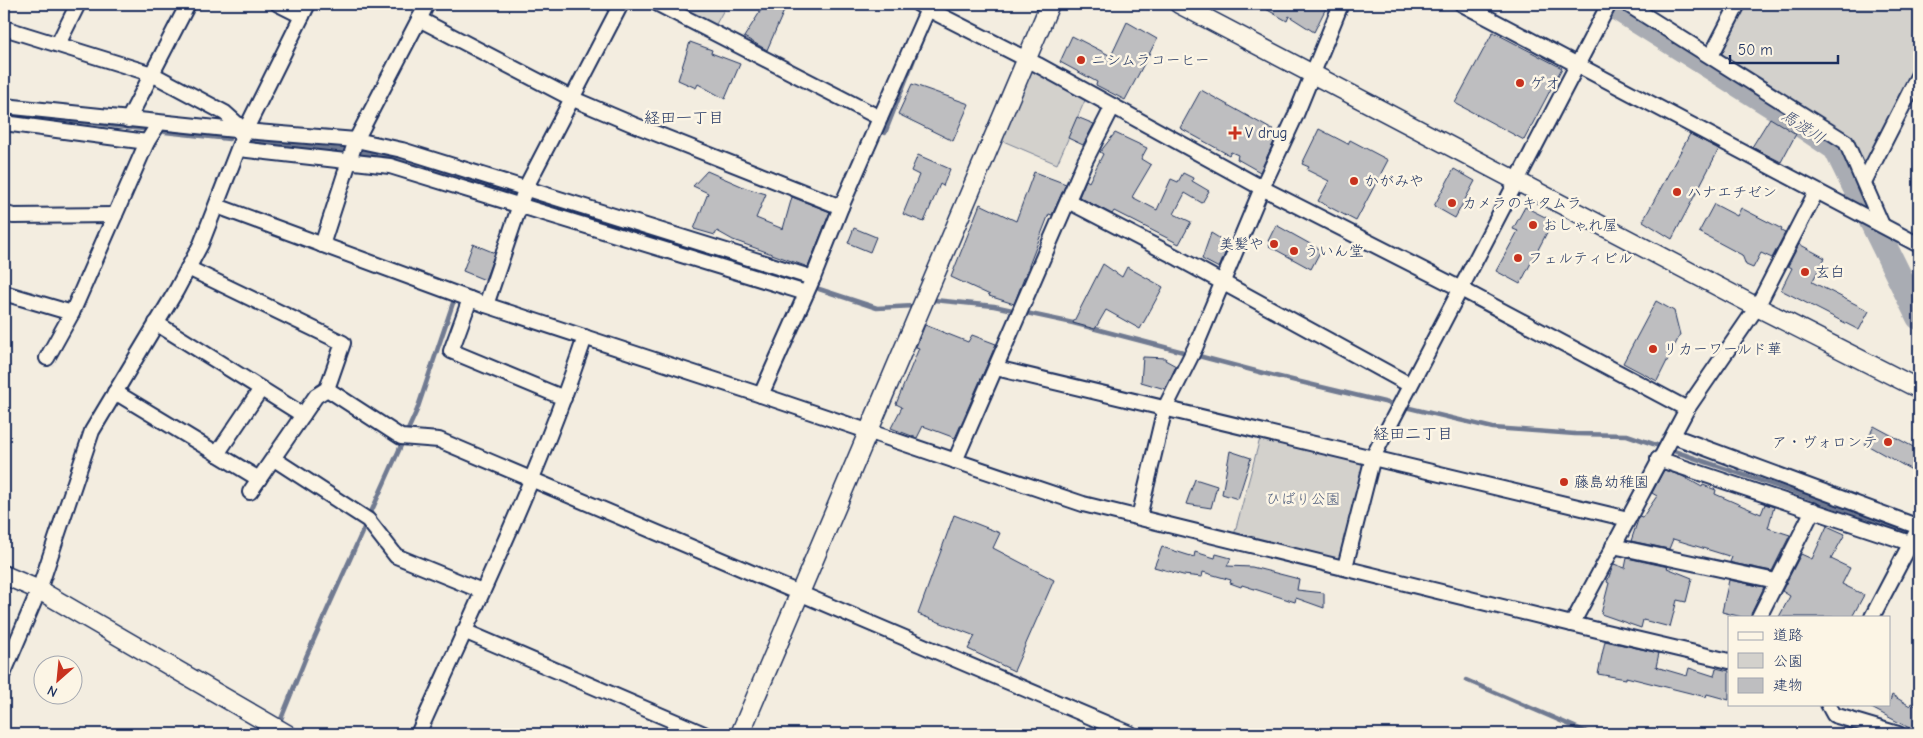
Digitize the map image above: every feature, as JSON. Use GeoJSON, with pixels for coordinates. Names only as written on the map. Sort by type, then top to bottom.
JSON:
{"type":"FeatureCollection","features":[{"type":"Feature","properties":{"kind":"street"},"geometry":{"type":"LineString","coordinates":[[58,44],[78,4]]}},
{"type":"Feature","properties":{"kind":"street"},"geometry":{"type":"LineString","coordinates":[[128,120],[188,4]]}},
{"type":"Feature","properties":{"kind":"street"},"geometry":{"type":"LineString","coordinates":[[4,672],[39,590],[92,432],[201,244],[245,132],[305,10],[278,4]]}},
{"type":"Feature","properties":{"kind":"street"},"geometry":{"type":"LineString","coordinates":[[322,245],[356,140],[427,4]]}},
{"type":"Feature","properties":{"kind":"street"},"geometry":{"type":"LineString","coordinates":[[486,305],[526,187],[621,4]]}},
{"type":"Feature","properties":{"kind":"street"},"geometry":{"type":"LineString","coordinates":[[658,4],[880,118]]}},
{"type":"Feature","properties":{"kind":"street"},"geometry":{"type":"LineString","coordinates":[[740,734],[1050,4]]}},
{"type":"Feature","properties":{"kind":"street"},"geometry":{"type":"LineString","coordinates":[[1179,4],[1757,307],[1919,389]]}},
{"type":"Feature","properties":{"kind":"street"},"geometry":{"type":"LineString","coordinates":[[1139,517],[1165,408],[1195,348],[1262,188],[1295,117],[1341,4]]}},
{"type":"Feature","properties":{"kind":"street"},"geometry":{"type":"LineString","coordinates":[[1462,4],[1919,245]]}},
{"type":"Feature","properties":{"kind":"street"},"geometry":{"type":"LineString","coordinates":[[1345,567],[1372,457],[1609,4]]}},
{"type":"Feature","properties":{"kind":"street"},"geometry":{"type":"LineString","coordinates":[[1627,4],[1846,142],[1882,226]]}},
{"type":"Feature","properties":{"kind":"street"},"geometry":{"type":"LineString","coordinates":[[1711,56],[1738,4]]}},
{"type":"Feature","properties":{"kind":"street"},"geometry":{"type":"LineString","coordinates":[[761,395],[813,278],[880,118],[923,6],[1027,59],[1262,188],[1461,289],[1687,409]]}},
{"type":"Feature","properties":{"kind":"street"},"geometry":{"type":"LineString","coordinates":[[419,19],[572,98],[632,124],[842,207]]}},
{"type":"Feature","properties":{"kind":"street"},"geometry":{"type":"LineString","coordinates":[[4,28],[152,74],[225,113],[245,132]]}},
{"type":"Feature","properties":{"kind":"street"},"geometry":{"type":"LineString","coordinates":[[1864,182],[1919,74]]}},
{"type":"Feature","properties":{"kind":"street"},"geometry":{"type":"LineString","coordinates":[[4,106],[245,132],[356,140],[402,150],[526,187],[813,278]]}},
{"type":"Feature","properties":{"kind":"street"},"geometry":{"type":"LineString","coordinates":[[955,462],[1085,161],[1113,106]]}},
{"type":"Feature","properties":{"kind":"street"},"geometry":{"type":"LineString","coordinates":[[4,123],[147,142]]}},
{"type":"Feature","properties":{"kind":"street"},"geometry":{"type":"LineString","coordinates":[[47,358],[72,313],[147,142],[159,123]]}},
{"type":"Feature","properties":{"kind":"street"},"geometry":{"type":"LineString","coordinates":[[239,149],[390,166],[806,293]]}},
{"type":"Feature","properties":{"kind":"street"},"geometry":{"type":"LineString","coordinates":[[1572,624],[1658,460],[1687,409],[1757,307],[1816,192]]}},
{"type":"Feature","properties":{"kind":"street"},"geometry":{"type":"LineString","coordinates":[[1068,201],[1223,282],[1410,385]]}},
{"type":"Feature","properties":{"kind":"street"},"geometry":{"type":"LineString","coordinates":[[217,206],[486,305],[761,395],[1082,504],[1728,661]]}},
{"type":"Feature","properties":{"kind":"street"},"geometry":{"type":"LineString","coordinates":[[4,213],[13,216],[115,215]]}},
{"type":"Feature","properties":{"kind":"street"},"geometry":{"type":"LineString","coordinates":[[188,268],[343,343],[327,389],[316,396],[250,492]]}},
{"type":"Feature","properties":{"kind":"street"},"geometry":{"type":"LineString","coordinates":[[4,293],[72,313]]}},
{"type":"Feature","properties":{"kind":"street"},"geometry":{"type":"LineString","coordinates":[[470,299],[451,351],[564,398]]}},
{"type":"Feature","properties":{"kind":"street"},"geometry":{"type":"LineString","coordinates":[[156,323],[303,415]]}},
{"type":"Feature","properties":{"kind":"street"},"geometry":{"type":"LineString","coordinates":[[418,734],[532,479],[564,398],[585,337]]}},
{"type":"Feature","properties":{"kind":"street"},"geometry":{"type":"LineString","coordinates":[[996,368],[1628,519]]}},
{"type":"Feature","properties":{"kind":"street"},"geometry":{"type":"LineString","coordinates":[[217,454],[261,389]]}},
{"type":"Feature","properties":{"kind":"street"},"geometry":{"type":"LineString","coordinates":[[327,389],[401,437],[439,440],[1131,734]]}},
{"type":"Feature","properties":{"kind":"street"},"geometry":{"type":"LineString","coordinates":[[115,392],[259,479]]}},
{"type":"Feature","properties":{"kind":"street"},"geometry":{"type":"LineString","coordinates":[[1673,436],[1919,527],[1915,544],[1873,616]]}},
{"type":"Feature","properties":{"kind":"street"},"geometry":{"type":"LineString","coordinates":[[274,458],[368,520],[396,556],[482,591]]}},
{"type":"Feature","properties":{"kind":"street"},"geometry":{"type":"LineString","coordinates":[[1658,460],[1915,544]]}},
{"type":"Feature","properties":{"kind":"street"},"geometry":{"type":"LineString","coordinates":[[1759,616],[1813,510]]}},
{"type":"Feature","properties":{"kind":"street"},"geometry":{"type":"LineString","coordinates":[[1613,546],[1776,581]]}},
{"type":"Feature","properties":{"kind":"street"},"geometry":{"type":"LineString","coordinates":[[4,575],[39,590],[287,734]]}},
{"type":"Feature","properties":{"kind":"street"},"geometry":{"type":"LineString","coordinates":[[464,631],[704,734]]}},
{"type":"Feature","properties":{"kind":"street"},"geometry":{"type":"LineString","coordinates":[[1829,706],[1834,715],[1898,734]]}},
{"type":"Feature","properties":{"kind":"green space"},"geometry":{"type":"Polygon","coordinates":[[[673,4],[727,4],[715,26],[673,4]]]}},
{"type":"Feature","properties":{"kind":"green space"},"geometry":{"type":"Polygon","coordinates":[[[1740,4],[1919,4],[1919,73],[1864,180],[1846,141],[1714,54],[1740,4]]]}},
{"type":"Feature","properties":{"kind":"green space"},"geometry":{"type":"Polygon","coordinates":[[[1026,67],[1086,98],[1057,164],[996,138],[1026,67]]]}},
{"type":"Feature","properties":{"kind":"green space","name":"ひばり公園"},"geometry":{"type":"Polygon","coordinates":[[[1262,431],[1373,457],[1345,567],[1233,539],[1262,431]]]}},
{"type":"Feature","properties":{"kind":"building"},"geometry":{"type":"Polygon","coordinates":[[[765,4],[787,4],[767,50],[744,37],[765,4]]]}},
{"type":"Feature","properties":{"kind":"building"},"geometry":{"type":"Polygon","coordinates":[[[1257,4],[1328,4],[1314,32],[1289,16],[1287,21],[1257,4]]]}},
{"type":"Feature","properties":{"kind":"building"},"geometry":{"type":"Polygon","coordinates":[[[1127,22],[1157,39],[1125,100],[1096,85],[1097,82],[1060,62],[1072,36],[1111,56],[1127,22]]]}},
{"type":"Feature","properties":{"kind":"building"},"geometry":{"type":"Polygon","coordinates":[[[1493,32],[1562,68],[1524,140],[1455,103],[1493,32]]]}},
{"type":"Feature","properties":{"kind":"building"},"geometry":{"type":"Polygon","coordinates":[[[690,42],[712,50],[711,53],[740,64],[725,99],[698,84],[696,88],[678,80],[690,42]]]}},
{"type":"Feature","properties":{"kind":"building"},"geometry":{"type":"Polygon","coordinates":[[[912,84],[969,104],[953,141],[898,114],[912,84]]]}},
{"type":"Feature","properties":{"kind":"building","name":"V drug"},"geometry":{"type":"Polygon","coordinates":[[[1201,90],[1278,133],[1260,172],[1237,159],[1238,155],[1231,152],[1229,155],[1180,128],[1201,90]]]}},
{"type":"Feature","properties":{"kind":"building"},"geometry":{"type":"Polygon","coordinates":[[[1077,117],[1094,124],[1083,145],[1068,138],[1077,117]]]}},
{"type":"Feature","properties":{"kind":"building"},"geometry":{"type":"Polygon","coordinates":[[[1770,118],[1796,134],[1781,162],[1752,147],[1770,118]]]}},
{"type":"Feature","properties":{"kind":"building"},"geometry":{"type":"Polygon","coordinates":[[[1319,129],[1348,144],[1350,140],[1388,160],[1356,221],[1318,201],[1329,181],[1307,170],[1309,167],[1302,164],[1319,129]]]}},
{"type":"Feature","properties":{"kind":"building"},"geometry":{"type":"Polygon","coordinates":[[[1115,133],[1147,148],[1141,159],[1151,165],[1132,197],[1157,210],[1171,179],[1178,182],[1183,173],[1193,178],[1192,181],[1209,191],[1202,203],[1185,193],[1174,214],[1191,222],[1179,244],[1114,211],[1112,214],[1079,197],[1086,180],[1089,182],[1103,154],[1100,152],[1115,133]]]}},
{"type":"Feature","properties":{"kind":"building"},"geometry":{"type":"Polygon","coordinates":[[[1690,134],[1719,149],[1672,239],[1643,221],[1690,134]]]}},
{"type":"Feature","properties":{"kind":"building"},"geometry":{"type":"Polygon","coordinates":[[[918,155],[950,169],[943,186],[940,184],[924,222],[903,214],[919,175],[911,171],[918,155]]]}},
{"type":"Feature","properties":{"kind":"building"},"geometry":{"type":"Polygon","coordinates":[[[1454,169],[1475,181],[1455,218],[1434,206],[1454,169]]]}},
{"type":"Feature","properties":{"kind":"building"},"geometry":{"type":"Polygon","coordinates":[[[707,171],[746,188],[766,194],[756,218],[783,229],[792,197],[830,212],[808,267],[733,240],[717,231],[715,235],[694,229],[708,193],[693,186],[707,171]]]}},
{"type":"Feature","properties":{"kind":"building"},"geometry":{"type":"Polygon","coordinates":[[[1034,172],[1066,184],[1052,215],[1049,214],[1014,304],[989,296],[951,277],[980,204],[1016,221],[1034,172]]]}},
{"type":"Feature","properties":{"kind":"building"},"geometry":{"type":"Polygon","coordinates":[[[1714,204],[1737,216],[1741,208],[1782,229],[1781,231],[1785,233],[1772,258],[1761,253],[1753,268],[1746,265],[1742,255],[1699,232],[1714,204]]]}},
{"type":"Feature","properties":{"kind":"building"},"geometry":{"type":"Polygon","coordinates":[[[1525,207],[1553,221],[1520,284],[1496,271],[1518,231],[1513,229],[1525,207]]]}},
{"type":"Feature","properties":{"kind":"building"},"geometry":{"type":"Polygon","coordinates":[[[1276,225],[1321,250],[1311,269],[1269,246],[1271,243],[1268,241],[1276,225]]]}},
{"type":"Feature","properties":{"kind":"building"},"geometry":{"type":"Polygon","coordinates":[[[854,228],[876,237],[870,252],[848,243],[854,228]]]}},
{"type":"Feature","properties":{"kind":"building"},"geometry":{"type":"Polygon","coordinates":[[[1211,233],[1229,244],[1219,268],[1202,259],[1211,233]]]}},
{"type":"Feature","properties":{"kind":"building"},"geometry":{"type":"Polygon","coordinates":[[[473,244],[495,253],[485,280],[463,271],[473,244]]]}},
{"type":"Feature","properties":{"kind":"building"},"geometry":{"type":"Polygon","coordinates":[[[1799,244],[1825,258],[1812,282],[1869,311],[1859,330],[1781,290],[1792,268],[1788,266],[1799,244]]]}},
{"type":"Feature","properties":{"kind":"building"},"geometry":{"type":"Polygon","coordinates":[[[1103,264],[1122,277],[1127,267],[1163,287],[1140,329],[1106,310],[1095,329],[1073,323],[1103,264]]]}},
{"type":"Feature","properties":{"kind":"building"},"geometry":{"type":"Polygon","coordinates":[[[1656,301],[1674,311],[1680,335],[1657,381],[1623,363],[1656,301]]]}},
{"type":"Feature","properties":{"kind":"building"},"geometry":{"type":"Polygon","coordinates":[[[925,325],[968,342],[972,335],[996,344],[955,438],[923,426],[917,438],[891,428],[902,407],[896,404],[919,348],[916,347],[925,325]]]}},
{"type":"Feature","properties":{"kind":"building"},"geometry":{"type":"Polygon","coordinates":[[[1143,357],[1166,358],[1165,360],[1176,366],[1165,389],[1141,382],[1143,357]]]}},
{"type":"Feature","properties":{"kind":"building"},"geometry":{"type":"Polygon","coordinates":[[[1874,426],[1919,450],[1919,474],[1865,444],[1874,426]]]}},
{"type":"Feature","properties":{"kind":"building"},"geometry":{"type":"Polygon","coordinates":[[[1230,451],[1251,458],[1238,499],[1222,494],[1230,451]]]}},
{"type":"Feature","properties":{"kind":"building"},"geometry":{"type":"Polygon","coordinates":[[[1664,470],[1682,476],[1702,487],[1703,485],[1716,490],[1715,494],[1761,514],[1765,504],[1774,507],[1768,528],[1790,535],[1772,571],[1732,563],[1730,562],[1732,557],[1673,539],[1669,549],[1631,541],[1639,517],[1642,518],[1657,496],[1652,493],[1664,470]]]}},
{"type":"Feature","properties":{"kind":"building"},"geometry":{"type":"Polygon","coordinates":[[[1195,479],[1217,486],[1211,508],[1186,504],[1195,479]]]}},
{"type":"Feature","properties":{"kind":"building"},"geometry":{"type":"Polygon","coordinates":[[[954,515],[1000,533],[993,548],[1054,580],[1014,671],[968,649],[975,636],[918,614],[954,515]]]}},
{"type":"Feature","properties":{"kind":"building"},"geometry":{"type":"Polygon","coordinates":[[[1827,526],[1845,534],[1831,559],[1850,568],[1842,584],[1864,595],[1853,616],[1780,616],[1790,596],[1782,591],[1801,554],[1812,559],[1827,526]]]}},
{"type":"Feature","properties":{"kind":"building"},"geometry":{"type":"Polygon","coordinates":[[[1162,547],[1194,557],[1195,552],[1215,558],[1216,554],[1231,558],[1227,566],[1252,567],[1299,579],[1297,590],[1324,593],[1324,608],[1296,598],[1295,602],[1242,585],[1241,587],[1230,583],[1231,580],[1203,572],[1202,577],[1183,575],[1154,567],[1162,547]]]}},
{"type":"Feature","properties":{"kind":"building"},"geometry":{"type":"Polygon","coordinates":[[[1627,558],[1668,567],[1692,578],[1686,602],[1677,600],[1670,627],[1643,620],[1641,628],[1601,614],[1609,583],[1607,582],[1613,566],[1614,564],[1625,568],[1627,558]]]}},
{"type":"Feature","properties":{"kind":"building"},"geometry":{"type":"Polygon","coordinates":[[[1729,580],[1764,587],[1750,616],[1738,616],[1722,612],[1729,580]]]}},
{"type":"Feature","properties":{"kind":"building"},"geometry":{"type":"Polygon","coordinates":[[[1605,641],[1659,653],[1656,667],[1687,676],[1689,668],[1714,676],[1716,668],[1728,671],[1728,700],[1707,694],[1706,697],[1626,677],[1626,679],[1598,674],[1605,641]]]}},
{"type":"Feature","properties":{"kind":"building"},"geometry":{"type":"Polygon","coordinates":[[[1892,695],[1910,706],[1911,703],[1919,708],[1919,726],[1916,724],[1913,730],[1868,706],[1890,706],[1892,695]]]}},
{"type":"Feature","properties":{"kind":"waterway","name":"馬渡川"},"geometry":{"type":"LineString","coordinates":[[1611,4],[1778,109],[1836,148],[1919,317]]}},
{"type":"Feature","properties":{"kind":"waterway"},"geometry":{"type":"LineString","coordinates":[[885,133],[924,34]]}},
{"type":"Feature","properties":{"kind":"waterway"},"geometry":{"type":"LineString","coordinates":[[4,113],[143,129]]}},
{"type":"Feature","properties":{"kind":"waterway"},"geometry":{"type":"LineString","coordinates":[[165,132],[229,139]]}},
{"type":"Feature","properties":{"kind":"waterway"},"geometry":{"type":"LineString","coordinates":[[250,142],[343,150]]}},
{"type":"Feature","properties":{"kind":"waterway"},"geometry":{"type":"LineString","coordinates":[[360,152],[386,157],[516,195]]}},
{"type":"Feature","properties":{"kind":"waterway"},"geometry":{"type":"LineString","coordinates":[[529,201],[803,284]]}},
{"type":"Feature","properties":{"kind":"waterway"},"geometry":{"type":"LineString","coordinates":[[819,289],[877,308],[914,306]]}},
{"type":"Feature","properties":{"kind":"waterway"},"geometry":{"type":"LineString","coordinates":[[1459,296],[1505,320]]}},
{"type":"Feature","properties":{"kind":"waterway"},"geometry":{"type":"LineString","coordinates":[[279,724],[306,657],[417,410],[454,300]]}},
{"type":"Feature","properties":{"kind":"waterway"},"geometry":{"type":"LineString","coordinates":[[934,300],[994,306],[1073,323],[1267,374],[1493,428],[1575,434],[1627,435],[1913,533]]}},
{"type":"Feature","properties":{"kind":"waterway"},"geometry":{"type":"LineString","coordinates":[[1466,680],[1591,734]]}},
{"type":"Feature","properties":{"kind":"waterway"},"geometry":{"type":"LineString","coordinates":[[1132,730],[1142,734]]}},
{"type":"Feature","properties":{"kind":"place","name":"ニシムラコーヒー"},"geometry":{"type":"Point","coordinates":[1081,60]}},
{"type":"Feature","properties":{"kind":"place","name":"ゲオ"},"geometry":{"type":"Point","coordinates":[1520,83]}},
{"type":"Feature","properties":{"kind":"place","name":"V drug"},"geometry":{"type":"Point","coordinates":[1235,133]}},
{"type":"Feature","properties":{"kind":"place","name":"かがみや"},"geometry":{"type":"Point","coordinates":[1354,181]}},
{"type":"Feature","properties":{"kind":"place","name":"ハナエチゼン"},"geometry":{"type":"Point","coordinates":[1677,192]}},
{"type":"Feature","properties":{"kind":"place","name":"カメラのキタムラ"},"geometry":{"type":"Point","coordinates":[1452,203]}},
{"type":"Feature","properties":{"kind":"place","name":"おしゃれ屋"},"geometry":{"type":"Point","coordinates":[1533,225]}},
{"type":"Feature","properties":{"kind":"place","name":"美髪や"},"geometry":{"type":"Point","coordinates":[1274,244]}},
{"type":"Feature","properties":{"kind":"place","name":"ういん堂"},"geometry":{"type":"Point","coordinates":[1294,251]}},
{"type":"Feature","properties":{"kind":"place","name":"フェルティビル"},"geometry":{"type":"Point","coordinates":[1518,258]}},
{"type":"Feature","properties":{"kind":"place","name":"玄白"},"geometry":{"type":"Point","coordinates":[1805,272]}},
{"type":"Feature","properties":{"kind":"place","name":"リカーワールド華"},"geometry":{"type":"Point","coordinates":[1653,349]}},
{"type":"Feature","properties":{"kind":"place","name":"ア・ヴォロンテ"},"geometry":{"type":"Point","coordinates":[1888,442]}},
{"type":"Feature","properties":{"kind":"place","name":"藤島幼稚園"},"geometry":{"type":"Point","coordinates":[1564,482]}},
{"type":"Feature","properties":{"kind":"district","name":"経田一丁目"},"geometry":{"type":"Point","coordinates":[684,118]}},
{"type":"Feature","properties":{"kind":"district","name":"経田二丁目"},"geometry":{"type":"Point","coordinates":[1413,434]}}]}
